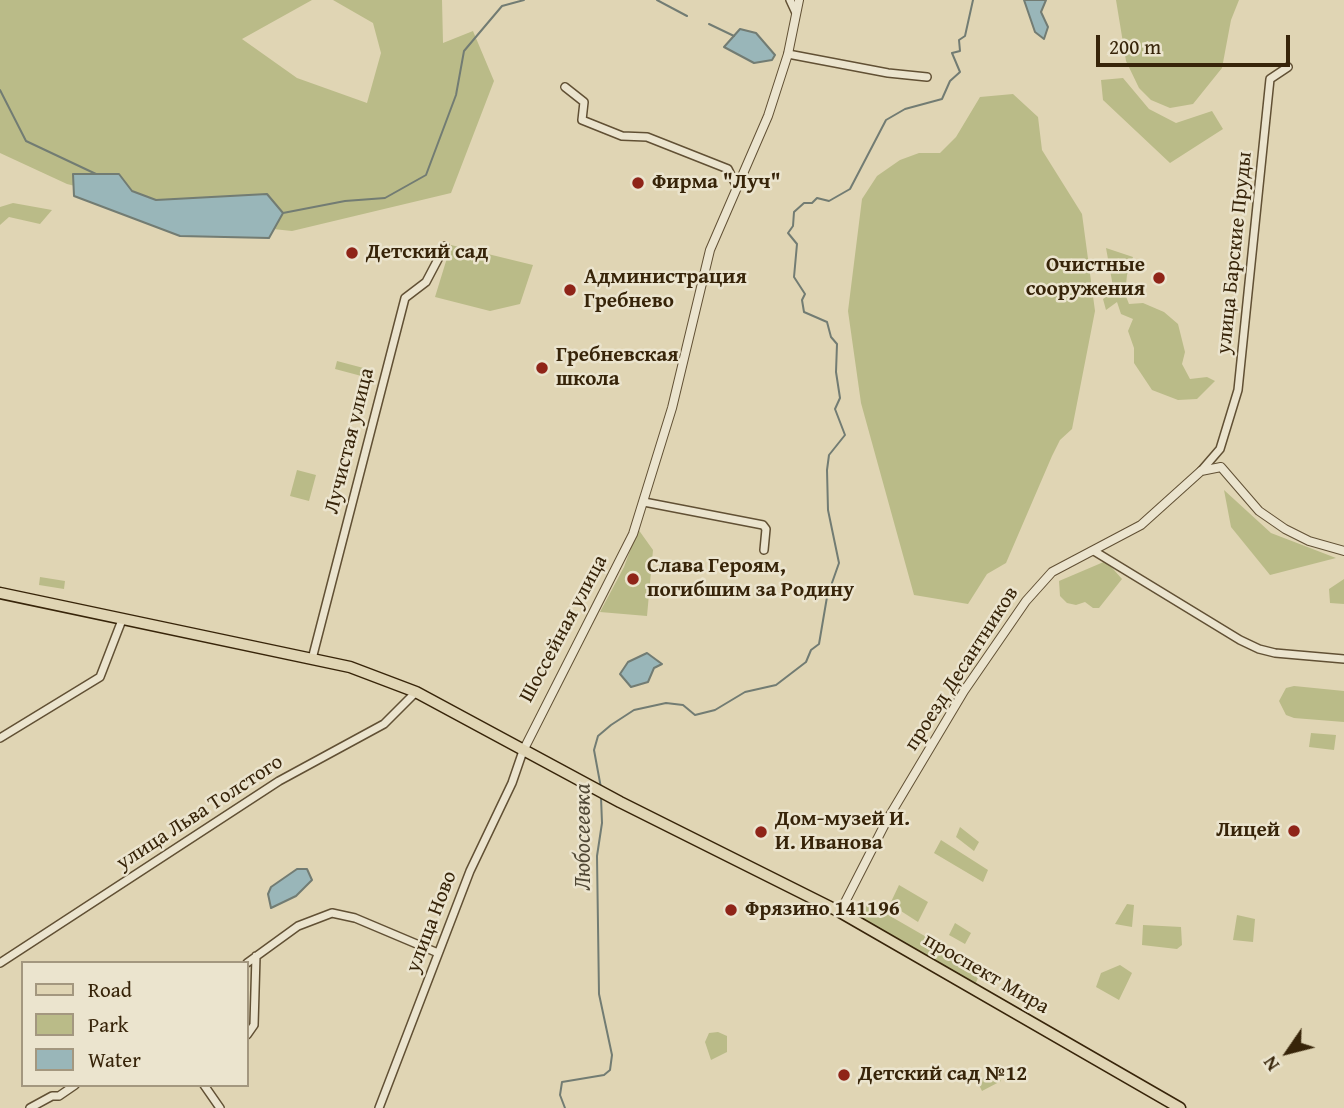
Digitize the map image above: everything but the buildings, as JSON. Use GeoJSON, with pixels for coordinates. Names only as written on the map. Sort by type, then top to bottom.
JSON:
{"type":"FeatureCollection","features":[{"type":"Feature","properties":{"kind":"main road"},"geometry":{"type":"LineString","coordinates":[[0,593],[366,671],[416,692],[523,751]]}},
{"type":"Feature","properties":{"kind":"main road","name":"проспект Мира"},"geometry":{"type":"LineString","coordinates":[[523,751],[839,912],[1180,1108]]}},
{"type":"Feature","properties":{"kind":"street"},"geometry":{"type":"LineString","coordinates":[[790,0],[796,13]]}},
{"type":"Feature","properties":{"kind":"street","name":"Шоссейная улица"},"geometry":{"type":"LineString","coordinates":[[523,751],[616,571],[644,502],[679,382],[710,250],[768,116],[788,54],[799,0]]}},
{"type":"Feature","properties":{"kind":"street"},"geometry":{"type":"LineString","coordinates":[[788,54],[927,78]]}},
{"type":"Feature","properties":{"kind":"street","name":"улица Барские Пруды"},"geometry":{"type":"LineString","coordinates":[[1220,449],[1238,390],[1270,79],[1288,66]]}},
{"type":"Feature","properties":{"kind":"street"},"geometry":{"type":"LineString","coordinates":[[565,87],[584,102],[582,120],[622,136],[647,137],[728,169],[737,187]]}},
{"type":"Feature","properties":{"kind":"street","name":"Лучистая улица"},"geometry":{"type":"LineString","coordinates":[[312,659],[405,298],[426,282],[445,246]]}},
{"type":"Feature","properties":{"kind":"street"},"geometry":{"type":"LineString","coordinates":[[1220,449],[1221,467],[1259,511],[1309,541],[1344,551]]}},
{"type":"Feature","properties":{"kind":"street"},"geometry":{"type":"LineString","coordinates":[[1201,471],[1220,449]]}},
{"type":"Feature","properties":{"kind":"street"},"geometry":{"type":"LineString","coordinates":[[1201,471],[1221,467]]}},
{"type":"Feature","properties":{"kind":"street","name":"проезд Десантников"},"geometry":{"type":"LineString","coordinates":[[839,912],[906,788],[964,691],[1012,620],[1052,572],[1140,525],[1201,471]]}},
{"type":"Feature","properties":{"kind":"street"},"geometry":{"type":"LineString","coordinates":[[644,502],[763,525],[766,529],[764,550]]}},
{"type":"Feature","properties":{"kind":"street"},"geometry":{"type":"LineString","coordinates":[[1094,551],[1259,649],[1275,653],[1344,659]]}},
{"type":"Feature","properties":{"kind":"street"},"geometry":{"type":"LineString","coordinates":[[0,738],[100,677],[121,620]]}},
{"type":"Feature","properties":{"kind":"street","name":"улица Льва Толстого"},"geometry":{"type":"LineString","coordinates":[[0,962],[279,781],[384,724],[416,692]]}},
{"type":"Feature","properties":{"kind":"street","name":"улица Ново"},"geometry":{"type":"LineString","coordinates":[[379,1108],[470,871],[512,783],[523,751]]}},
{"type":"Feature","properties":{"kind":"street"},"geometry":{"type":"LineString","coordinates":[[248,962],[298,926],[332,913],[355,918],[438,953]]}},
{"type":"Feature","properties":{"kind":"street"},"geometry":{"type":"LineString","coordinates":[[248,1034],[254,1025],[256,956]]}},
{"type":"Feature","properties":{"kind":"street"},"geometry":{"type":"LineString","coordinates":[[30,1108],[52,1096],[59,1096],[72,1087]]}},
{"type":"Feature","properties":{"kind":"street"},"geometry":{"type":"LineString","coordinates":[[205,1087],[219,1108]]}},
{"type":"Feature","properties":{"kind":"green space"},"geometry":{"type":"Polygon","coordinates":[[[0,0],[312,0],[242,39],[297,78],[367,103],[381,53],[373,23],[333,0],[442,0],[443,43],[473,31],[494,81],[451,193],[292,231],[226,224],[67,184],[0,153],[0,0]]]}},
{"type":"Feature","properties":{"kind":"green space"},"geometry":{"type":"Polygon","coordinates":[[[1116,0],[1239,0],[1231,20],[1222,68],[1193,104],[1170,108],[1151,100],[1139,88],[1126,61],[1116,0]]]}},
{"type":"Feature","properties":{"kind":"green space"},"geometry":{"type":"Polygon","coordinates":[[[1123,78],[1149,109],[1176,123],[1212,111],[1223,129],[1170,163],[1103,100],[1101,80],[1123,78]]]}},
{"type":"Feature","properties":{"kind":"green space"},"geometry":{"type":"Polygon","coordinates":[[[1013,94],[1038,117],[1042,150],[1082,214],[1095,311],[1072,429],[1060,440],[1052,456],[1006,563],[987,574],[968,604],[914,595],[861,403],[848,311],[862,199],[877,176],[900,160],[919,153],[940,153],[956,137],[980,97],[1013,94]]]}},
{"type":"Feature","properties":{"kind":"green space"},"geometry":{"type":"Polygon","coordinates":[[[13,203],[52,210],[40,224],[9,217],[0,225],[0,207],[13,203]]]}},
{"type":"Feature","properties":{"kind":"green space"},"geometry":{"type":"Polygon","coordinates":[[[451,245],[533,265],[520,304],[490,311],[435,297],[451,245]]]}},
{"type":"Feature","properties":{"kind":"green space"},"geometry":{"type":"Polygon","coordinates":[[[1106,248],[1133,257],[1125,294],[1129,304],[1143,303],[1164,312],[1178,324],[1185,352],[1182,364],[1190,379],[1207,377],[1215,381],[1197,399],[1178,400],[1152,390],[1134,363],[1134,348],[1128,331],[1133,319],[1121,314],[1117,302],[1106,310],[1103,299],[1114,292],[1106,248]]]}},
{"type":"Feature","properties":{"kind":"green space"},"geometry":{"type":"Polygon","coordinates":[[[337,361],[371,370],[369,378],[335,369],[337,361]]]}},
{"type":"Feature","properties":{"kind":"green space"},"geometry":{"type":"Polygon","coordinates":[[[297,470],[316,475],[309,501],[290,496],[297,470]]]}},
{"type":"Feature","properties":{"kind":"green space"},"geometry":{"type":"Polygon","coordinates":[[[1224,490],[1271,533],[1336,558],[1270,575],[1231,527],[1224,490]]]}},
{"type":"Feature","properties":{"kind":"green space"},"geometry":{"type":"Polygon","coordinates":[[[638,529],[653,550],[647,616],[600,612],[624,567],[638,529]]]}},
{"type":"Feature","properties":{"kind":"green space"},"geometry":{"type":"Polygon","coordinates":[[[1106,561],[1122,579],[1099,608],[1093,608],[1085,602],[1076,605],[1067,603],[1060,596],[1059,581],[1106,561]]]}},
{"type":"Feature","properties":{"kind":"green space"},"geometry":{"type":"Polygon","coordinates":[[[40,577],[65,581],[64,589],[39,585],[40,577]]]}},
{"type":"Feature","properties":{"kind":"green space"},"geometry":{"type":"Polygon","coordinates":[[[1344,579],[1344,604],[1330,603],[1329,589],[1344,579]]]}},
{"type":"Feature","properties":{"kind":"green space"},"geometry":{"type":"Polygon","coordinates":[[[1294,686],[1344,691],[1344,722],[1286,715],[1279,701],[1286,688],[1294,686]]]}},
{"type":"Feature","properties":{"kind":"green space"},"geometry":{"type":"Polygon","coordinates":[[[1311,733],[1336,735],[1334,750],[1309,747],[1311,733]]]}},
{"type":"Feature","properties":{"kind":"green space"},"geometry":{"type":"Polygon","coordinates":[[[960,827],[979,842],[974,851],[956,837],[960,827]]]}},
{"type":"Feature","properties":{"kind":"green space"},"geometry":{"type":"Polygon","coordinates":[[[941,840],[988,870],[983,882],[934,853],[941,840]]]}},
{"type":"Feature","properties":{"kind":"green space"},"geometry":{"type":"Polygon","coordinates":[[[899,885],[928,902],[918,922],[890,904],[899,885]]]}},
{"type":"Feature","properties":{"kind":"green space"},"geometry":{"type":"Polygon","coordinates":[[[864,901],[982,969],[974,987],[855,918],[864,901]]]}},
{"type":"Feature","properties":{"kind":"green space"},"geometry":{"type":"Polygon","coordinates":[[[1127,904],[1134,905],[1132,927],[1115,924],[1127,904]]]}},
{"type":"Feature","properties":{"kind":"green space"},"geometry":{"type":"Polygon","coordinates":[[[1237,915],[1255,919],[1253,942],[1233,940],[1237,915]]]}},
{"type":"Feature","properties":{"kind":"green space"},"geometry":{"type":"Polygon","coordinates":[[[955,923],[971,933],[965,944],[949,935],[955,923]]]}},
{"type":"Feature","properties":{"kind":"green space"},"geometry":{"type":"Polygon","coordinates":[[[1143,925],[1181,927],[1182,945],[1177,949],[1142,945],[1143,925]]]}},
{"type":"Feature","properties":{"kind":"green space"},"geometry":{"type":"Polygon","coordinates":[[[1120,965],[1132,973],[1119,1000],[1096,987],[1101,973],[1120,965]]]}},
{"type":"Feature","properties":{"kind":"green space"},"geometry":{"type":"Polygon","coordinates":[[[718,1032],[727,1036],[727,1052],[711,1060],[705,1042],[709,1033],[718,1032]]]}},
{"type":"Feature","properties":{"kind":"green space"},"geometry":{"type":"Polygon","coordinates":[[[996,1072],[1001,1081],[982,1091],[977,1081],[996,1072]]]}},
{"type":"Feature","properties":{"kind":"water"},"geometry":{"type":"Polygon","coordinates":[[[1024,0],[1046,0],[1041,12],[1048,27],[1044,39],[1035,32],[1024,0]]]}},
{"type":"Feature","properties":{"kind":"water"},"geometry":{"type":"Polygon","coordinates":[[[740,29],[756,33],[775,55],[772,60],[754,63],[724,47],[740,29]]]}},
{"type":"Feature","properties":{"kind":"water"},"geometry":{"type":"Polygon","coordinates":[[[73,174],[119,174],[132,191],[156,200],[267,194],[283,213],[269,238],[180,236],[74,196],[73,174]]]}},
{"type":"Feature","properties":{"kind":"water"},"geometry":{"type":"Polygon","coordinates":[[[647,653],[662,664],[654,668],[648,682],[631,687],[620,674],[628,662],[647,653]]]}},
{"type":"Feature","properties":{"kind":"water"},"geometry":{"type":"Polygon","coordinates":[[[297,869],[307,869],[312,880],[296,896],[271,908],[268,894],[271,887],[297,869]]]}},
{"type":"Feature","properties":{"kind":"waterway"},"geometry":{"type":"LineString","coordinates":[[283,213],[345,201],[385,198],[426,175],[456,95],[464,51],[502,6],[524,0]]}},
{"type":"Feature","properties":{"kind":"waterway"},"geometry":{"type":"LineString","coordinates":[[657,0],[687,16]]}},
{"type":"Feature","properties":{"kind":"waterway","name":"Любосеевка"},"geometry":{"type":"LineString","coordinates":[[601,788],[594,750],[598,736],[611,725],[634,710],[666,703],[683,705],[695,715],[715,710],[745,692],[776,685],[806,662],[811,650],[819,644],[827,597],[839,563],[828,510],[827,470],[829,455],[845,435],[835,409],[840,398],[836,372],[837,344],[831,337],[827,322],[804,312],[802,300],[805,294],[794,277],[797,244],[788,233],[793,226],[794,212],[804,203],[812,203],[817,198],[829,201],[850,189],[886,120],[905,109],[942,99],[950,81],[960,72],[952,53],[960,51],[959,40],[965,36],[973,0]]}},
{"type":"Feature","properties":{"kind":"waterway"},"geometry":{"type":"LineString","coordinates":[[709,24],[734,36]]}},
{"type":"Feature","properties":{"kind":"waterway"},"geometry":{"type":"LineString","coordinates":[[0,90],[26,141],[96,174]]}},
{"type":"Feature","properties":{"kind":"waterway","name":"Любосеевка"},"geometry":{"type":"LineString","coordinates":[[565,1108],[560,1095],[562,1082],[604,1075],[610,1070],[612,1055],[599,994],[597,856],[602,823],[601,797]]}},
{"type":"Feature","properties":{"kind":"place","name":"Фирма \"Луч\""},"geometry":{"type":"Point","coordinates":[638,183]}},
{"type":"Feature","properties":{"kind":"place","name":"Детский сад"},"geometry":{"type":"Point","coordinates":[352,253]}},
{"type":"Feature","properties":{"kind":"place","name":"Очистные сооружения"},"geometry":{"type":"Point","coordinates":[1159,278]}},
{"type":"Feature","properties":{"kind":"place","name":"Администрация Гребнево"},"geometry":{"type":"Point","coordinates":[570,290]}},
{"type":"Feature","properties":{"kind":"place","name":"Гребневская школа"},"geometry":{"type":"Point","coordinates":[542,368]}},
{"type":"Feature","properties":{"kind":"place","name":"Слава Героям, погибшим за Родину"},"geometry":{"type":"Point","coordinates":[633,579]}},
{"type":"Feature","properties":{"kind":"place","name":"Лицей"},"geometry":{"type":"Point","coordinates":[1294,831]}},
{"type":"Feature","properties":{"kind":"place","name":"Дом-музей И. И. Иванова"},"geometry":{"type":"Point","coordinates":[761,832]}},
{"type":"Feature","properties":{"kind":"place","name":"Фрязино 141196"},"geometry":{"type":"Point","coordinates":[731,910]}},
{"type":"Feature","properties":{"kind":"place","name":"Детский сад №12"},"geometry":{"type":"Point","coordinates":[844,1075]}}]}
